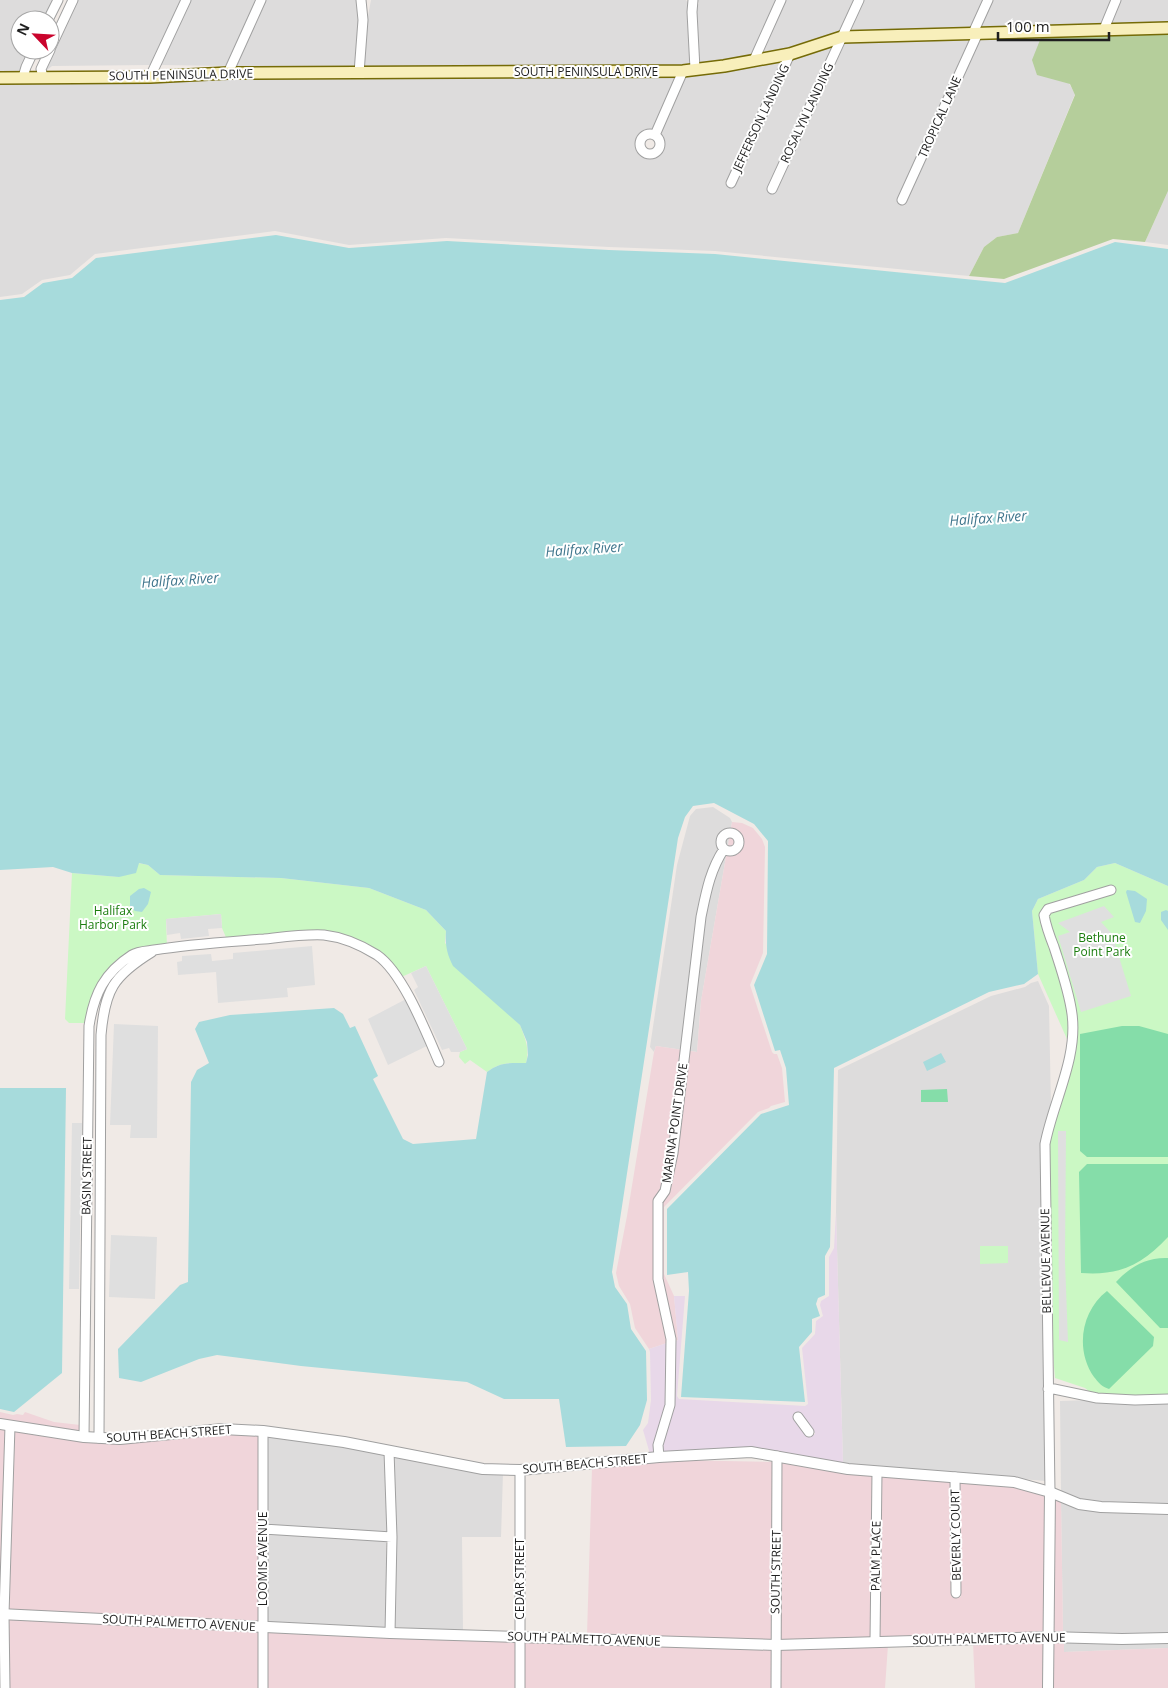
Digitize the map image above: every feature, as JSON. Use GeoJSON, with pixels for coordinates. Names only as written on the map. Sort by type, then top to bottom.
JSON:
{"type":"FeatureCollection","features":[{"type":"Feature","properties":{"kind":"main road","name":"SOUTH PENINSULA DRIVE"},"geometry":{"type":"LineString","coordinates":[[0,78],[150,77],[228,73],[683,71],[790,54],[842,37],[1168,28]]}},
{"type":"Feature","properties":{"kind":"street"},"geometry":{"type":"LineString","coordinates":[[60,28],[73,0]]}},
{"type":"Feature","properties":{"kind":"street"},"geometry":{"type":"LineString","coordinates":[[150,77],[186,0]]}},
{"type":"Feature","properties":{"kind":"street"},"geometry":{"type":"LineString","coordinates":[[228,73],[261,0]]}},
{"type":"Feature","properties":{"kind":"street"},"geometry":{"type":"LineString","coordinates":[[361,0],[363,20]]}},
{"type":"Feature","properties":{"kind":"street"},"geometry":{"type":"LineString","coordinates":[[359,73],[363,20],[367,0]]}},
{"type":"Feature","properties":{"kind":"street"},"geometry":{"type":"LineString","coordinates":[[754,60],[781,0]]}},
{"type":"Feature","properties":{"kind":"street","name":"ROSALYN LANDING"},"geometry":{"type":"LineString","coordinates":[[772,189],[859,0]]}},
{"type":"Feature","properties":{"kind":"street","name":"TROPICAL LANE"},"geometry":{"type":"LineString","coordinates":[[902,200],[976,33],[988,0]]}},
{"type":"Feature","properties":{"kind":"street"},"geometry":{"type":"LineString","coordinates":[[1104,29],[1116,0]]}},
{"type":"Feature","properties":{"kind":"street"},"geometry":{"type":"LineString","coordinates":[[692,1],[695,69]]}},
{"type":"Feature","properties":{"kind":"street","name":"JEFFERSON LANDING"},"geometry":{"type":"LineString","coordinates":[[731,183],[790,54]]}},
{"type":"Feature","properties":{"kind":"street"},"geometry":{"type":"LineString","coordinates":[[23,78],[29,60]]}},
{"type":"Feature","properties":{"kind":"street"},"geometry":{"type":"LineString","coordinates":[[43,77],[41,69],[45,60]]}},
{"type":"Feature","properties":{"kind":"street"},"geometry":{"type":"LineString","coordinates":[[655,135],[683,71]]}},
{"type":"Feature","properties":{"kind":"street","name":"MARINA POINT DRIVE"},"geometry":{"type":"LineString","coordinates":[[659,1457],[658,1445],[670,1405],[671,1339],[658,1279],[658,1201],[666,1192],[673,1153],[700,917],[715,862],[724,849]]}},
{"type":"Feature","properties":{"kind":"street","name":"BELLEVUE AVENUE"},"geometry":{"type":"LineString","coordinates":[[1048,1688],[1050,1492],[1045,1144],[1048,1127],[1068,1062],[1073,1030],[1068,989],[1044,915],[1048,909],[1111,890]]}},
{"type":"Feature","properties":{"kind":"street","name":"BASIN STREET"},"geometry":{"type":"LineString","coordinates":[[84,1437],[89,1026],[96,994],[104,980],[119,965],[134,954],[175,946],[324,935],[343,939],[361,946],[378,956],[392,970],[424,1028],[439,1062]]}},
{"type":"Feature","properties":{"kind":"street","name":"BASIN STREET"},"geometry":{"type":"LineString","coordinates":[[99,1438],[100,1095],[102,1027],[106,999],[123,972],[157,950]]}},
{"type":"Feature","properties":{"kind":"street"},"geometry":{"type":"LineString","coordinates":[[89,1026],[102,1027]]}},
{"type":"Feature","properties":{"kind":"street"},"geometry":{"type":"LineString","coordinates":[[88,1096],[100,1095]]}},
{"type":"Feature","properties":{"kind":"street"},"geometry":{"type":"LineString","coordinates":[[87,1166],[100,1166]]}},
{"type":"Feature","properties":{"kind":"street"},"geometry":{"type":"LineString","coordinates":[[87,1211],[100,1211]]}},
{"type":"Feature","properties":{"kind":"street"},"geometry":{"type":"LineString","coordinates":[[86,1310],[99,1309]]}},
{"type":"Feature","properties":{"kind":"street"},"geometry":{"type":"LineString","coordinates":[[1048,1389],[1097,1398],[1168,1399]]}},
{"type":"Feature","properties":{"kind":"street"},"geometry":{"type":"LineString","coordinates":[[798,1417],[809,1432]]}},
{"type":"Feature","properties":{"kind":"street"},"geometry":{"type":"LineString","coordinates":[[5,1425],[2,1614],[5,1688]]}},
{"type":"Feature","properties":{"kind":"street","name":"SOUTH BEACH STREET"},"geometry":{"type":"LineString","coordinates":[[5,1425],[84,1437],[120,1439],[222,1429],[263,1431],[344,1442],[483,1468],[520,1470],[659,1457],[751,1452],[848,1469],[1014,1482],[1050,1492],[1080,1504],[1101,1507],[1168,1509]]}},
{"type":"Feature","properties":{"kind":"street","name":"LOOMIS AVENUE"},"geometry":{"type":"LineString","coordinates":[[263,1431],[263,1688]]}},
{"type":"Feature","properties":{"kind":"street"},"geometry":{"type":"LineString","coordinates":[[389,1451],[392,1537],[390,1633]]}},
{"type":"Feature","properties":{"kind":"street","name":"SOUTH STREET"},"geometry":{"type":"LineString","coordinates":[[776,1688],[777,1456]]}},
{"type":"Feature","properties":{"kind":"street","name":"CEDAR STREET"},"geometry":{"type":"LineString","coordinates":[[520,1470],[520,1688]]}},
{"type":"Feature","properties":{"kind":"street","name":"PALM PLACE"},"geometry":{"type":"LineString","coordinates":[[874,1641],[876,1472]]}},
{"type":"Feature","properties":{"kind":"street","name":"BEVERLY COURT"},"geometry":{"type":"LineString","coordinates":[[955,1477],[956,1593]]}},
{"type":"Feature","properties":{"kind":"street"},"geometry":{"type":"LineString","coordinates":[[263,1529],[392,1537]]}},
{"type":"Feature","properties":{"kind":"street","name":"SOUTH PALMETTO AVENUE"},"geometry":{"type":"LineString","coordinates":[[2,1614],[390,1633],[776,1645],[1048,1637],[1168,1638]]}},
{"type":"Feature","properties":{"kind":"shaded area"},"geometry":{"type":"Polygon","coordinates":[[[0,0],[53,0],[48,10],[10,10],[10,60],[25,60],[20,74],[0,74],[0,0]]]}},
{"type":"Feature","properties":{"kind":"shaded area"},"geometry":{"type":"Polygon","coordinates":[[[77,0],[182,0],[151,65],[52,66],[46,71],[50,60],[60,60],[60,38],[77,0]]]}},
{"type":"Feature","properties":{"kind":"shaded area"},"geometry":{"type":"Polygon","coordinates":[[[191,0],[257,0],[227,66],[160,65],[191,0]]]}},
{"type":"Feature","properties":{"kind":"shaded area"},"geometry":{"type":"Polygon","coordinates":[[[266,0],[357,0],[359,20],[355,68],[236,66],[266,0]]]}},
{"type":"Feature","properties":{"kind":"shaded area"},"geometry":{"type":"Polygon","coordinates":[[[371,0],[686,0],[688,3],[691,66],[364,68],[367,21],[371,0]]]}},
{"type":"Feature","properties":{"kind":"shaded area"},"geometry":{"type":"Polygon","coordinates":[[[698,0],[777,0],[751,57],[699,65],[696,13],[697,5],[699,4],[698,0]]]}},
{"type":"Feature","properties":{"kind":"shaded area"},"geometry":{"type":"Polygon","coordinates":[[[786,0],[854,0],[839,34],[788,48],[787,50],[761,55],[786,0]]]}},
{"type":"Feature","properties":{"kind":"shaded area"},"geometry":{"type":"Polygon","coordinates":[[[864,0],[983,0],[970,29],[849,33],[864,0]]]}},
{"type":"Feature","properties":{"kind":"shaded area"},"geometry":{"type":"Polygon","coordinates":[[[993,0],[1111,0],[1101,25],[980,29],[993,0]]]}},
{"type":"Feature","properties":{"kind":"shaded area"},"geometry":{"type":"Polygon","coordinates":[[[1121,0],[1168,0],[1168,24],[1110,25],[1121,0]]]}},
{"type":"Feature","properties":{"kind":"shaded area"},"geometry":{"type":"Polygon","coordinates":[[[1042,35],[1075,94],[1018,233],[997,237],[984,247],[969,276],[715,251],[446,238],[349,245],[275,231],[95,254],[70,275],[42,280],[22,294],[0,297],[0,82],[228,77],[677,75],[652,130],[643,131],[637,139],[636,145],[639,152],[650,158],[656,156],[663,149],[664,141],[660,134],[686,74],[783,59],[725,184],[733,188],[794,57],[834,44],[767,191],[774,194],[845,41],[971,37],[897,202],[904,206],[981,37],[1042,35]]]}},
{"type":"Feature","properties":{"kind":"shaded area"},"geometry":{"type":"Polygon","coordinates":[[[1168,191],[1168,245],[1145,242],[1168,191]]]}},
{"type":"Feature","properties":{"kind":"shaded area"},"geometry":{"type":"Polygon","coordinates":[[[713,807],[730,818],[732,822],[701,1001],[697,1052],[656,1046],[654,1052],[650,1047],[677,865],[690,816],[696,809],[713,807]]]}},
{"type":"Feature","properties":{"kind":"shaded area"},"geometry":{"type":"Polygon","coordinates":[[[732,822],[742,823],[753,828],[762,839],[765,847],[763,953],[750,985],[772,1052],[777,1054],[782,1068],[785,1102],[758,1112],[664,1207],[664,1274],[674,1296],[678,1340],[676,1341],[663,1279],[662,1202],[670,1192],[678,1149],[670,1147],[662,1190],[654,1200],[654,1278],[667,1343],[649,1349],[635,1328],[630,1304],[619,1286],[616,1273],[656,1046],[697,1052],[701,1001],[732,822]]]}},
{"type":"Feature","properties":{"kind":"shaded area"},"geometry":{"type":"Polygon","coordinates":[[[1104,906],[1114,917],[1101,922],[1112,934],[1131,996],[1081,1012],[1058,936],[1070,932],[1058,923],[1104,906]]]}},
{"type":"Feature","properties":{"kind":"shaded area"},"geometry":{"type":"Polygon","coordinates":[[[221,914],[222,928],[208,929],[209,936],[181,939],[180,933],[167,935],[166,919],[221,914]]]}},
{"type":"Feature","properties":{"kind":"shaded area"},"geometry":{"type":"Polygon","coordinates":[[[312,946],[315,985],[287,988],[288,997],[218,1003],[216,972],[178,975],[177,962],[182,961],[182,956],[211,954],[212,961],[233,959],[233,953],[312,946]]]}},
{"type":"Feature","properties":{"kind":"shaded area"},"geometry":{"type":"Polygon","coordinates":[[[426,966],[467,1049],[460,1052],[451,1052],[449,1048],[442,1050],[414,990],[418,987],[411,973],[426,966]]]}},
{"type":"Feature","properties":{"kind":"shaded area"},"geometry":{"type":"Polygon","coordinates":[[[1038,981],[1049,1006],[1051,1108],[1044,1126],[1041,1144],[1045,1481],[843,1463],[836,1212],[838,1070],[991,996],[1025,987],[1038,981]]]}},
{"type":"Feature","properties":{"kind":"shaded area"},"geometry":{"type":"Polygon","coordinates":[[[408,998],[431,1044],[388,1065],[368,1019],[408,998]]]}},
{"type":"Feature","properties":{"kind":"shaded area"},"geometry":{"type":"Polygon","coordinates":[[[114,1024],[158,1026],[157,1138],[130,1138],[131,1125],[110,1125],[114,1024]]]}},
{"type":"Feature","properties":{"kind":"shaded area"},"geometry":{"type":"Polygon","coordinates":[[[72,1123],[82,1123],[79,1289],[69,1289],[72,1123]]]}},
{"type":"Feature","properties":{"kind":"shaded area"},"geometry":{"type":"Polygon","coordinates":[[[1058,1131],[1066,1131],[1065,1261],[1068,1342],[1059,1340],[1058,1131]]]}},
{"type":"Feature","properties":{"kind":"shaded area"},"geometry":{"type":"Polygon","coordinates":[[[836,1212],[843,1463],[752,1448],[663,1453],[663,1445],[674,1405],[676,1341],[678,1340],[674,1296],[685,1296],[677,1396],[679,1399],[805,1406],[808,1404],[802,1348],[815,1334],[816,1321],[823,1316],[820,1305],[821,1301],[829,1296],[829,1257],[834,1248],[836,1212]],[[799,1412],[793,1416],[808,1437],[815,1433],[799,1412]]]}},
{"type":"Feature","properties":{"kind":"shaded area"},"geometry":{"type":"Polygon","coordinates":[[[111,1235],[157,1237],[155,1299],[109,1297],[111,1235]]]}},
{"type":"Feature","properties":{"kind":"shaded area"},"geometry":{"type":"Polygon","coordinates":[[[667,1343],[666,1404],[655,1454],[650,1454],[643,1430],[648,1423],[651,1400],[649,1349],[667,1343]]]}},
{"type":"Feature","properties":{"kind":"shaded area"},"geometry":{"type":"Polygon","coordinates":[[[1090,1400],[1168,1403],[1168,1505],[1101,1503],[1080,1500],[1061,1493],[1060,1401],[1090,1400]]]}},
{"type":"Feature","properties":{"kind":"shaded area"},"geometry":{"type":"Polygon","coordinates":[[[0,1412],[23,1415],[25,1412],[54,1422],[80,1425],[80,1432],[0,1420],[0,1412]]]}},
{"type":"Feature","properties":{"kind":"shaded area"},"geometry":{"type":"Polygon","coordinates":[[[0,1427],[6,1429],[0,1610],[0,1427]]]}},
{"type":"Feature","properties":{"kind":"shaded area"},"geometry":{"type":"Polygon","coordinates":[[[15,1430],[80,1440],[222,1433],[259,1434],[259,1622],[9,1611],[15,1430]]]}},
{"type":"Feature","properties":{"kind":"shaded area"},"geometry":{"type":"Polygon","coordinates":[[[267,1435],[385,1454],[387,1532],[267,1526],[267,1435]]]}},
{"type":"Feature","properties":{"kind":"shaded area"},"geometry":{"type":"Polygon","coordinates":[[[394,1455],[503,1473],[501,1537],[462,1537],[463,1631],[395,1627],[394,1455]]]}},
{"type":"Feature","properties":{"kind":"shaded area"},"geometry":{"type":"Polygon","coordinates":[[[671,1460],[773,1462],[772,1641],[587,1635],[592,1468],[671,1460]]]}},
{"type":"Feature","properties":{"kind":"shaded area"},"geometry":{"type":"Polygon","coordinates":[[[782,1462],[872,1475],[870,1637],[780,1641],[782,1462]]]}},
{"type":"Feature","properties":{"kind":"shaded area"},"geometry":{"type":"Polygon","coordinates":[[[881,1476],[951,1481],[953,1596],[961,1597],[960,1481],[1014,1485],[1045,1495],[1044,1633],[879,1637],[881,1476]]]}},
{"type":"Feature","properties":{"kind":"shaded area"},"geometry":{"type":"Polygon","coordinates":[[[1054,1498],[1061,1501],[1063,1633],[1053,1633],[1054,1498]]]}},
{"type":"Feature","properties":{"kind":"shaded area"},"geometry":{"type":"Polygon","coordinates":[[[1061,1501],[1168,1513],[1168,1634],[1063,1633],[1061,1501]]]}},
{"type":"Feature","properties":{"kind":"shaded area"},"geometry":{"type":"Polygon","coordinates":[[[267,1533],[386,1541],[387,1629],[268,1623],[267,1533]]]}},
{"type":"Feature","properties":{"kind":"shaded area"},"geometry":{"type":"Polygon","coordinates":[[[8,1619],[259,1630],[259,1688],[9,1688],[8,1619]]]}},
{"type":"Feature","properties":{"kind":"shaded area"},"geometry":{"type":"Polygon","coordinates":[[[268,1631],[515,1640],[515,1688],[268,1688],[268,1631]]]}},
{"type":"Feature","properties":{"kind":"shaded area"},"geometry":{"type":"Polygon","coordinates":[[[524,1641],[772,1648],[772,1688],[524,1688],[524,1641]]]}},
{"type":"Feature","properties":{"kind":"shaded area"},"geometry":{"type":"Polygon","coordinates":[[[1044,1641],[1044,1688],[975,1688],[973,1643],[1044,1641]]]}},
{"type":"Feature","properties":{"kind":"shaded area"},"geometry":{"type":"Polygon","coordinates":[[[1052,1641],[1064,1641],[1064,1652],[1168,1648],[1168,1688],[1053,1688],[1052,1641]]]}},
{"type":"Feature","properties":{"kind":"shaded area"},"geometry":{"type":"Polygon","coordinates":[[[1064,1641],[1168,1642],[1168,1648],[1064,1652],[1064,1641]]]}},
{"type":"Feature","properties":{"kind":"shaded area"},"geometry":{"type":"Polygon","coordinates":[[[888,1645],[885,1688],[780,1688],[780,1648],[888,1645]]]}},
{"type":"Feature","properties":{"kind":"green space"},"geometry":{"type":"Polygon","coordinates":[[[1168,32],[1168,191],[1145,242],[1113,239],[1004,279],[969,276],[984,247],[997,237],[1018,233],[1075,95],[1070,84],[1037,75],[1032,60],[1042,35],[1168,32]]]}},
{"type":"Feature","properties":{"kind":"green space","name":"Halifax Harbor Park"},"geometry":{"type":"Polygon","coordinates":[[[138,863],[148,865],[160,875],[281,878],[369,888],[426,910],[446,931],[445,943],[520,1025],[527,1048],[526,1063],[501,1065],[487,1072],[470,1060],[465,1064],[459,1057],[460,1052],[467,1049],[426,966],[397,979],[378,956],[324,935],[228,942],[222,928],[221,914],[166,919],[167,948],[134,953],[104,980],[89,1023],[69,1023],[65,1019],[72,873],[119,877],[138,863]]]}},
{"type":"Feature","properties":{"kind":"green space","name":"Bethune Point Park"},"geometry":{"type":"Polygon","coordinates":[[[1115,863],[1168,886],[1168,1399],[1097,1398],[1085,1388],[1055,1378],[1045,1261],[1045,1160],[1071,1048],[1038,974],[1032,911],[1038,899],[1084,880],[1097,867],[1115,863]]]}},
{"type":"Feature","properties":{"kind":"green space"},"geometry":{"type":"Polygon","coordinates":[[[1122,1026],[1139,1026],[1168,1034],[1168,1157],[1087,1157],[1080,1151],[1080,1034],[1122,1026]]]}},
{"type":"Feature","properties":{"kind":"green space"},"geometry":{"type":"Polygon","coordinates":[[[947,1089],[948,1102],[921,1102],[921,1090],[947,1089]]]}},
{"type":"Feature","properties":{"kind":"green space"},"geometry":{"type":"Polygon","coordinates":[[[1087,1164],[1168,1164],[1168,1237],[1149,1255],[1129,1267],[1107,1273],[1081,1273],[1079,1172],[1087,1164]]]}},
{"type":"Feature","properties":{"kind":"green space"},"geometry":{"type":"Polygon","coordinates":[[[980,1246],[1008,1246],[1008,1263],[980,1264],[980,1246]]]}},
{"type":"Feature","properties":{"kind":"green space"},"geometry":{"type":"Polygon","coordinates":[[[1168,1258],[1168,1328],[1160,1328],[1116,1282],[1139,1264],[1153,1259],[1168,1258]]]}},
{"type":"Feature","properties":{"kind":"green space"},"geometry":{"type":"Polygon","coordinates":[[[1107,1291],[1154,1337],[1153,1346],[1109,1389],[1102,1386],[1094,1377],[1084,1355],[1083,1343],[1086,1320],[1091,1309],[1107,1291]]]}},
{"type":"Feature","properties":{"kind":"water","name":"Halifax River"},"geometry":{"type":"Polygon","coordinates":[[[276,235],[349,248],[447,241],[715,254],[1005,283],[1115,242],[1168,249],[1168,886],[1115,863],[1097,867],[1084,880],[1038,899],[1032,911],[1038,974],[1024,984],[989,992],[834,1068],[830,1247],[825,1256],[825,1295],[818,1298],[816,1304],[820,1316],[812,1319],[812,1332],[799,1347],[805,1402],[681,1397],[689,1291],[688,1272],[667,1275],[667,1209],[761,1114],[789,1105],[786,1068],[780,1050],[775,1051],[754,985],[767,954],[768,841],[754,824],[714,803],[693,806],[685,817],[678,838],[612,1272],[615,1287],[627,1304],[631,1329],[646,1351],[647,1400],[640,1425],[626,1446],[566,1447],[559,1399],[504,1399],[467,1382],[301,1366],[217,1355],[199,1359],[141,1382],[119,1378],[118,1349],[180,1285],[188,1282],[191,1082],[197,1070],[209,1063],[195,1029],[199,1022],[230,1015],[334,1008],[343,1014],[350,1028],[355,1026],[378,1076],[373,1079],[403,1139],[413,1144],[476,1139],[487,1072],[501,1065],[526,1063],[528,1055],[527,1042],[520,1025],[453,966],[447,949],[446,931],[426,910],[369,888],[281,878],[160,875],[148,865],[139,863],[136,873],[119,877],[72,873],[53,867],[0,870],[0,300],[24,297],[43,283],[72,278],[96,258],[276,235]]]}},
{"type":"Feature","properties":{"kind":"water"},"geometry":{"type":"Polygon","coordinates":[[[144,888],[151,892],[148,904],[142,912],[135,911],[130,906],[130,896],[139,889],[144,888]]]}},
{"type":"Feature","properties":{"kind":"water"},"geometry":{"type":"Polygon","coordinates":[[[1127,890],[1135,891],[1147,899],[1146,911],[1140,923],[1135,922],[1127,890]]]}},
{"type":"Feature","properties":{"kind":"water"},"geometry":{"type":"Polygon","coordinates":[[[1168,911],[1168,930],[1161,920],[1161,912],[1168,911]]]}},
{"type":"Feature","properties":{"kind":"water"},"geometry":{"type":"Polygon","coordinates":[[[941,1053],[946,1062],[927,1071],[923,1062],[941,1053]]]}},
{"type":"Feature","properties":{"kind":"water"},"geometry":{"type":"Polygon","coordinates":[[[0,1088],[66,1088],[62,1373],[14,1412],[0,1409],[0,1088]]]}}]}
